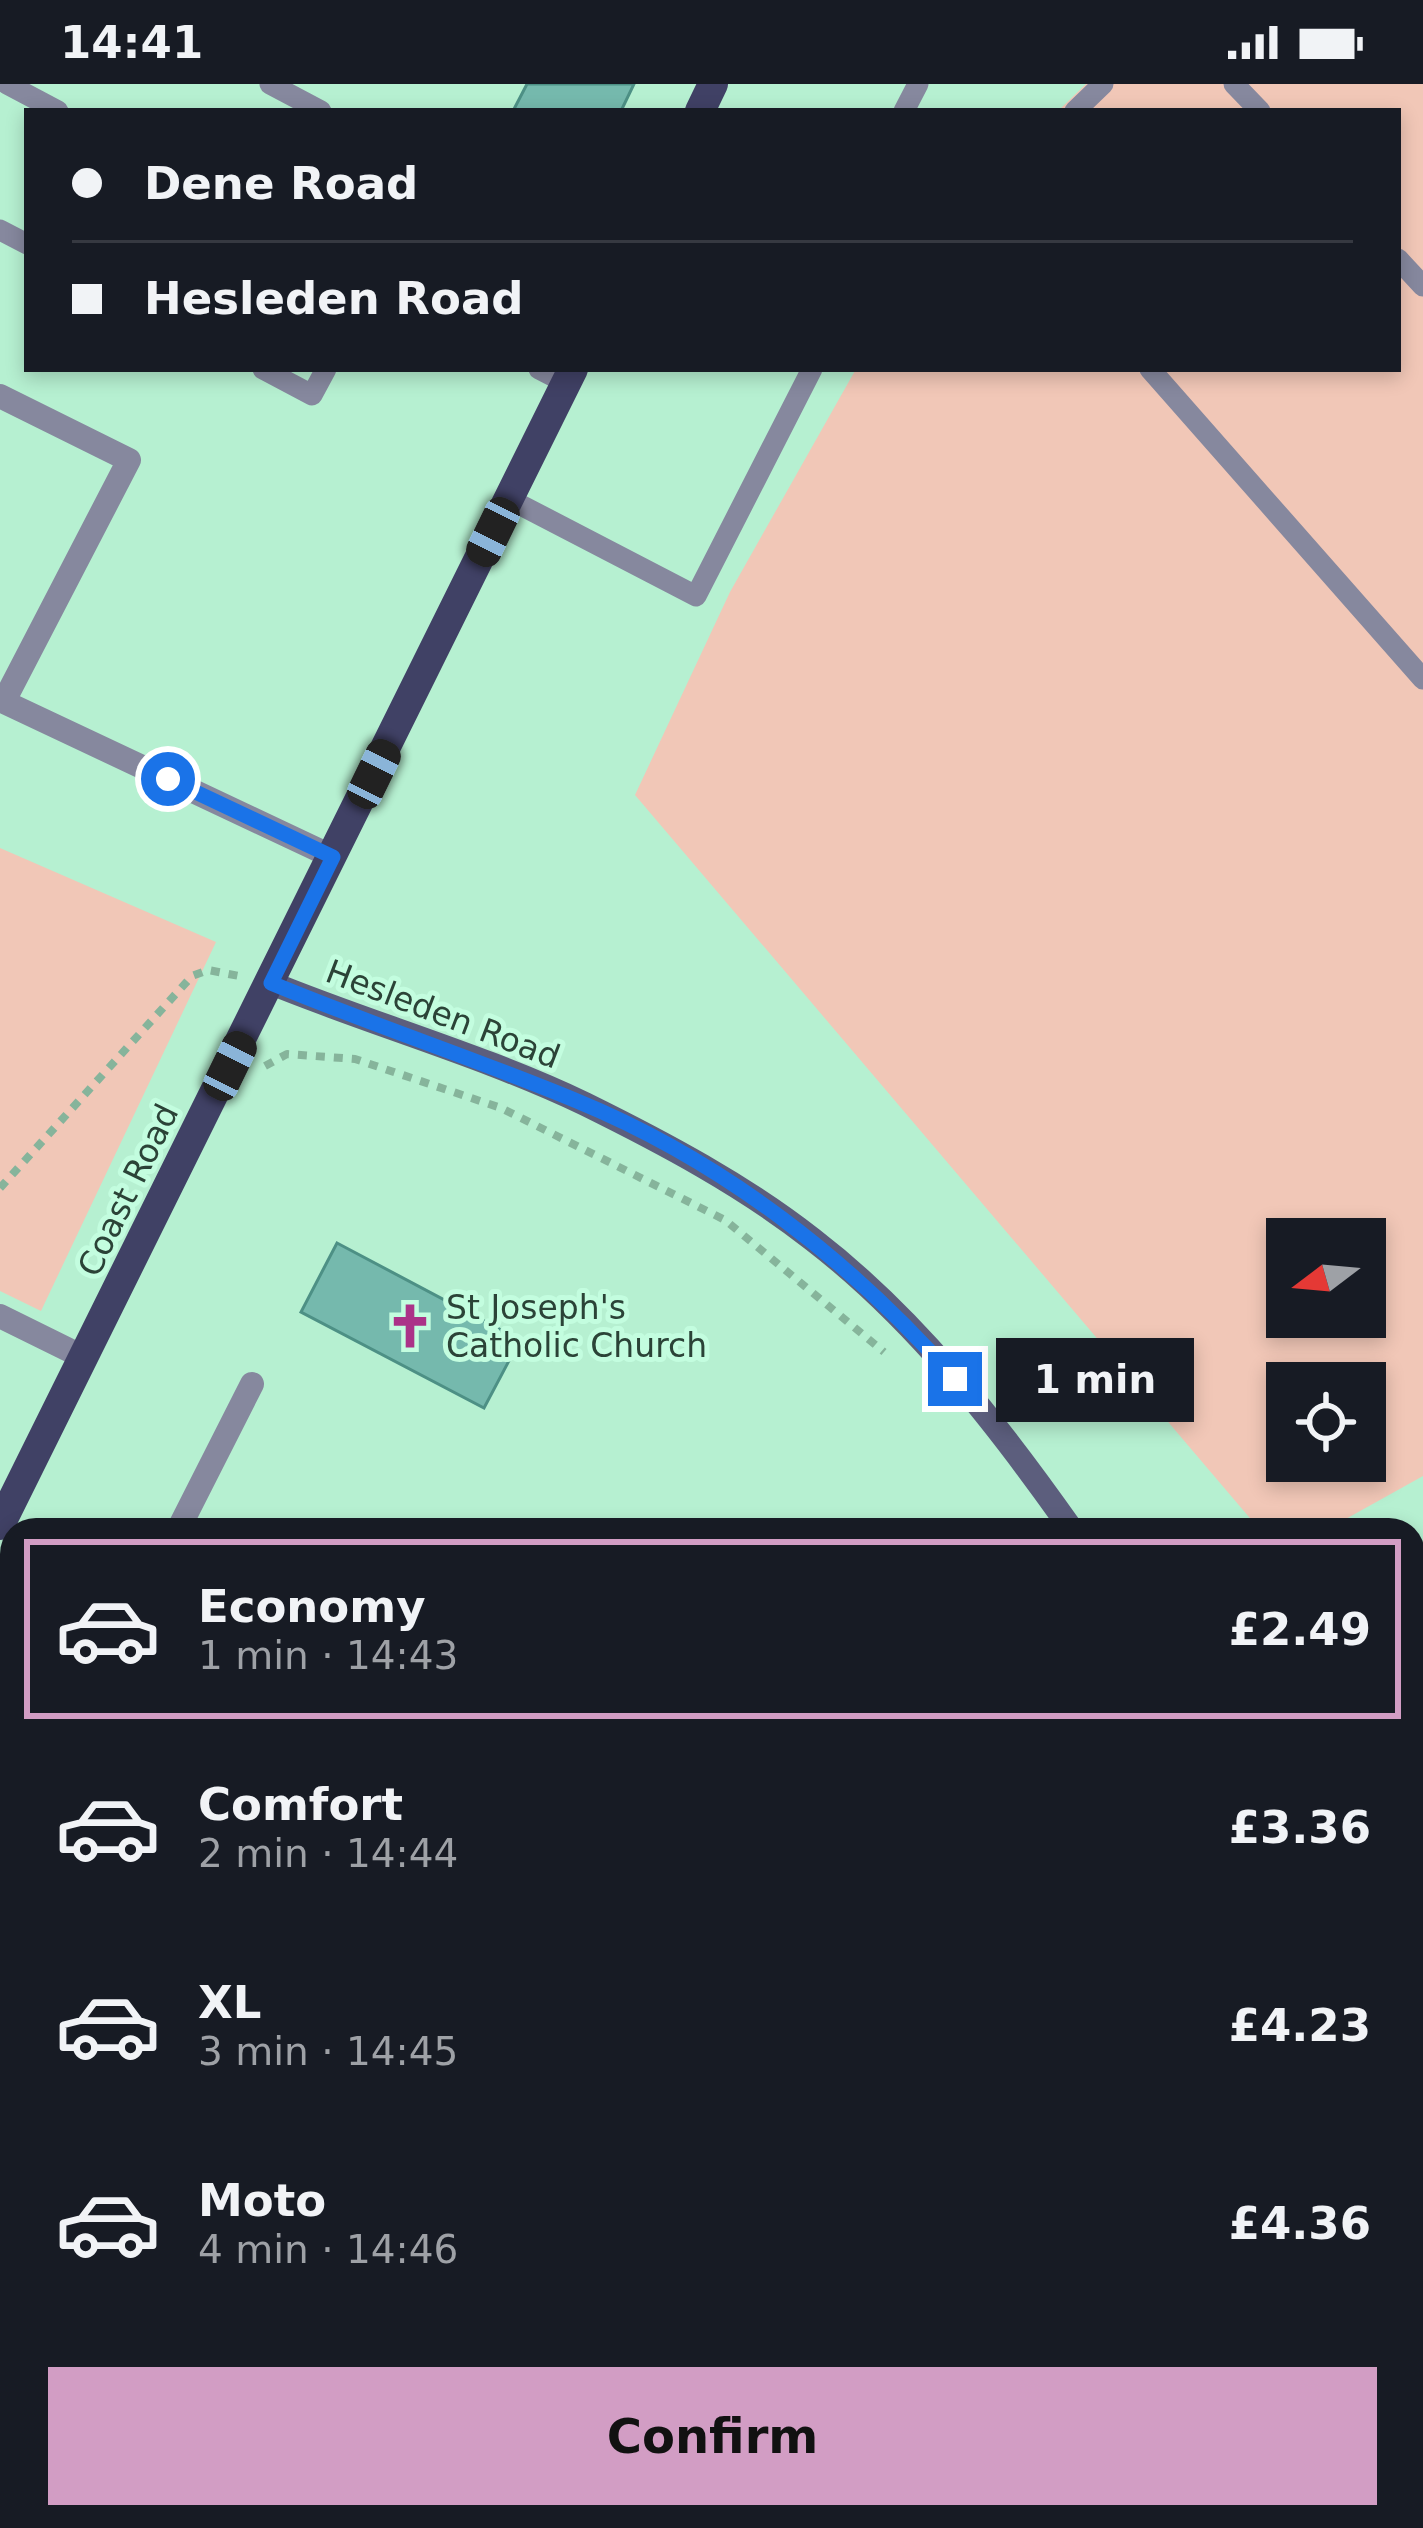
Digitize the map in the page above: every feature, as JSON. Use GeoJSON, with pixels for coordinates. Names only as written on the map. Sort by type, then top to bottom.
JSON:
{"type":"FeatureCollection","features":[{"type":"Feature","properties":{"kind":"main road","name":"Coast Road"},"geometry":{"type":"LineString","coordinates":[[4,1518],[509,499],[560,374]]}},
{"type":"Feature","properties":{"kind":"main road","name":"Hesleden Road"},"geometry":{"type":"LineString","coordinates":[[271,983],[581,1102],[709,1168],[796,1228],[928,1349],[1008,1439],[1064,1518]]}},
{"type":"Feature","properties":{"kind":"street"},"geometry":{"type":"LineString","coordinates":[[0,396],[129,460],[2,700],[333,857]]}},
{"type":"Feature","properties":{"kind":"street"},"geometry":{"type":"LineString","coordinates":[[0,1316],[85,1358]]}},
{"type":"Feature","properties":{"kind":"street"},"geometry":{"type":"LineString","coordinates":[[184,1518],[252,1384]]}},
{"type":"Feature","properties":{"kind":"lane"},"geometry":{"type":"LineString","coordinates":[[8,84],[52,108]]}},
{"type":"Feature","properties":{"kind":"lane"},"geometry":{"type":"LineString","coordinates":[[270,84],[315,108]]}},
{"type":"Feature","properties":{"kind":"lane"},"geometry":{"type":"LineString","coordinates":[[1078,108],[1103,84]]}},
{"type":"Feature","properties":{"kind":"lane"},"geometry":{"type":"LineString","coordinates":[[1234,84],[1257,108]]}},
{"type":"Feature","properties":{"kind":"lane"},"geometry":{"type":"LineString","coordinates":[[1401,262],[1423,286]]}},
{"type":"Feature","properties":{"kind":"lane"},"geometry":{"type":"LineString","coordinates":[[269,372],[312,395],[324,372]]}},
{"type":"Feature","properties":{"kind":"lane"},"geometry":{"type":"LineString","coordinates":[[509,499],[696,596],[810,372]]}},
{"type":"Feature","properties":{"kind":"lane"},"geometry":{"type":"LineString","coordinates":[[1153,372],[1423,679]]}},
{"type":"Feature","properties":{"kind":"path"},"geometry":{"type":"LineString","coordinates":[[0,1188],[192,976],[208,970],[271,983]]}},
{"type":"Feature","properties":{"kind":"path"},"geometry":{"type":"LineString","coordinates":[[252,1073],[287,1054],[316,1053],[355,1059],[501,1108],[725,1220],[846,1315],[893,1360]]}},
{"type":"Feature","properties":{"kind":"shaded area"},"geometry":{"type":"Polygon","coordinates":[[[1086,84],[1423,84],[1423,1476],[1348,1518],[1250,1518],[635,795],[730,592],[854,372],[1401,372],[1401,108],[1061,108],[1086,84]]]}},
{"type":"Feature","properties":{"kind":"shaded area"},"geometry":{"type":"Polygon","coordinates":[[[0,848],[216,942],[41,1311],[0,1291],[0,848]]]}},
{"type":"Feature","properties":{"kind":"building"},"geometry":{"type":"Polygon","coordinates":[[[527,84],[634,84],[622,108],[515,108],[527,84]]]}},
{"type":"Feature","properties":{"kind":"building","name":"St Joseph's Catholic Church"},"geometry":{"type":"Polygon","coordinates":[[[337,1243],[520,1340],[484,1408],[301,1312],[337,1243]]]}},
{"type":"Feature","properties":{"kind":"place","name":"St Joseph's Catholic Church"},"geometry":{"type":"Point","coordinates":[410,1326]}},
{"type":"Feature","properties":{"kind":"route"},"geometry":{"type":"LineString","coordinates":[[168,779],[333,857],[271,983],[581,1102],[709,1168],[814,1240],[955,1379]]}}]}
